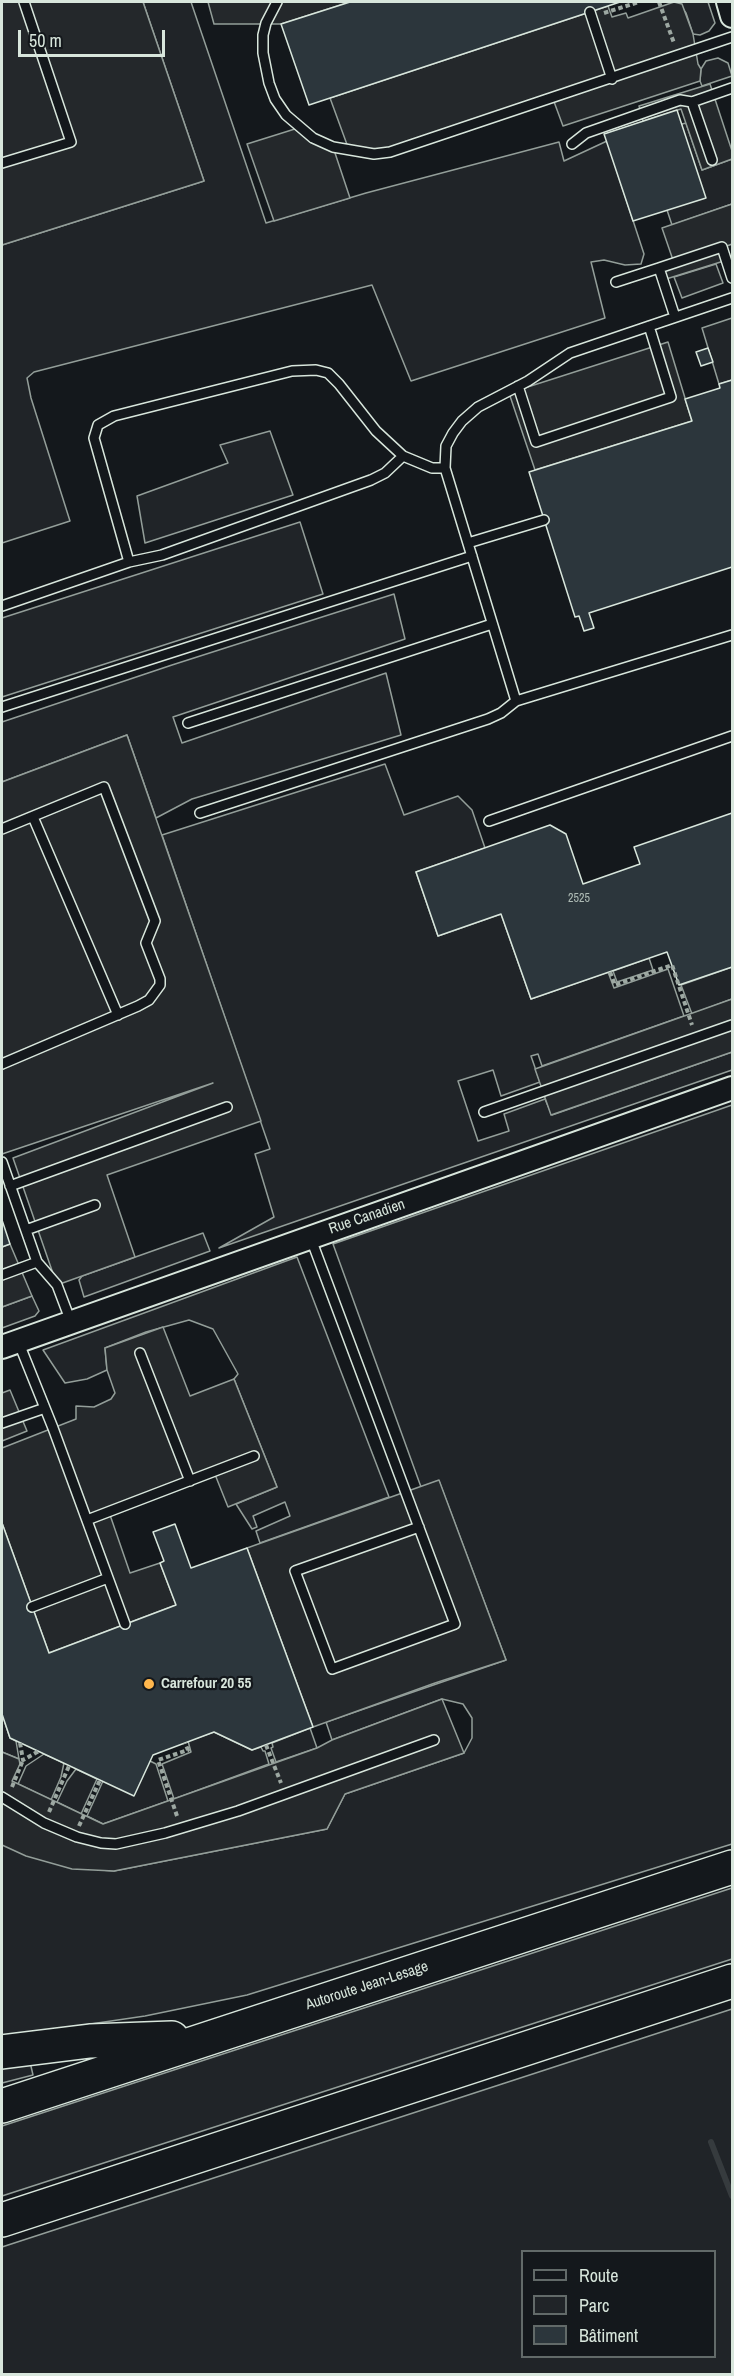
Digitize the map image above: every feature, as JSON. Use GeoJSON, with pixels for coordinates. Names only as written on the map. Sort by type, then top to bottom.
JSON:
{"type":"FeatureCollection","features":[{"type":"Feature","properties":{"kind":"highway","name":"Autoroute Jean-Lesage"},"geometry":{"type":"LineString","coordinates":[[2,2106],[732,1867]]}},
{"type":"Feature","properties":{"kind":"highway"},"geometry":{"type":"LineString","coordinates":[[2,2220],[732,1981]]}},
{"type":"Feature","properties":{"kind":"highway"},"geometry":{"type":"LineString","coordinates":[[2,2052],[90,2042],[213,2037]]}},
{"type":"Feature","properties":{"kind":"street"},"geometry":{"type":"LineString","coordinates":[[728,2],[732,16]]}},
{"type":"Feature","properties":{"kind":"street","name":"Rue Canadien"},"geometry":{"type":"LineString","coordinates":[[10,1344],[732,1088]]}},
{"type":"Feature","properties":{"kind":"lane"},"geometry":{"type":"LineString","coordinates":[[2,163],[71,141],[24,2]]}},
{"type":"Feature","properties":{"kind":"lane"},"geometry":{"type":"LineString","coordinates":[[277,2],[263,35],[262,53],[275,99],[298,128],[312,138],[333,147],[374,154],[390,152],[732,37]]}},
{"type":"Feature","properties":{"kind":"lane"},"geometry":{"type":"LineString","coordinates":[[591,15],[612,79]]}},
{"type":"Feature","properties":{"kind":"lane"},"geometry":{"type":"LineString","coordinates":[[572,144],[586,133],[680,100],[692,102],[732,88]]}},
{"type":"Feature","properties":{"kind":"lane"},"geometry":{"type":"LineString","coordinates":[[692,102],[712,160]]}},
{"type":"Feature","properties":{"kind":"lane"},"geometry":{"type":"LineString","coordinates":[[616,282],[722,247],[732,278]]}},
{"type":"Feature","properties":{"kind":"lane"},"geometry":{"type":"LineString","coordinates":[[659,268],[675,317]]}},
{"type":"Feature","properties":{"kind":"lane"},"geometry":{"type":"LineString","coordinates":[[516,701],[445,468],[446,446],[462,421],[478,406],[518,386],[570,353],[732,298]]}},
{"type":"Feature","properties":{"kind":"lane"},"geometry":{"type":"LineString","coordinates":[[518,386],[536,442],[671,397],[649,326]]}},
{"type":"Feature","properties":{"kind":"lane"},"geometry":{"type":"LineString","coordinates":[[129,562],[94,438],[94,431],[103,420],[292,371],[316,370],[328,373],[376,431],[403,456],[432,468],[445,468]]}},
{"type":"Feature","properties":{"kind":"lane"},"geometry":{"type":"LineString","coordinates":[[2,606],[129,562],[162,555],[371,480],[385,473],[403,456]]}},
{"type":"Feature","properties":{"kind":"lane"},"geometry":{"type":"LineString","coordinates":[[468,543],[544,520]]}},
{"type":"Feature","properties":{"kind":"lane"},"geometry":{"type":"LineString","coordinates":[[2,707],[472,556]]}},
{"type":"Feature","properties":{"kind":"lane"},"geometry":{"type":"LineString","coordinates":[[188,723],[492,624]]}},
{"type":"Feature","properties":{"kind":"lane"},"geometry":{"type":"LineString","coordinates":[[200,813],[488,719],[501,713],[516,701],[732,635]]}},
{"type":"Feature","properties":{"kind":"lane"},"geometry":{"type":"LineString","coordinates":[[489,821],[732,736]]}},
{"type":"Feature","properties":{"kind":"lane"},"geometry":{"type":"LineString","coordinates":[[2,829],[104,788],[155,921],[146,943],[160,980],[156,992],[148,1000],[2,1064]]}},
{"type":"Feature","properties":{"kind":"lane"},"geometry":{"type":"LineString","coordinates":[[33,817],[118,1015]]}},
{"type":"Feature","properties":{"kind":"lane"},"geometry":{"type":"LineString","coordinates":[[484,1112],[732,1024]]}},
{"type":"Feature","properties":{"kind":"lane"},"geometry":{"type":"LineString","coordinates":[[10,1186],[227,1107]]}},
{"type":"Feature","properties":{"kind":"lane"},"geometry":{"type":"LineString","coordinates":[[2,1162],[36,1262],[57,1285],[71,1322]]}},
{"type":"Feature","properties":{"kind":"lane"},"geometry":{"type":"LineString","coordinates":[[26,1230],[95,1205]]}},
{"type":"Feature","properties":{"kind":"lane"},"geometry":{"type":"LineString","coordinates":[[310,1236],[419,1527],[455,1624],[332,1670],[295,1571],[419,1527]]}},
{"type":"Feature","properties":{"kind":"lane"},"geometry":{"type":"LineString","coordinates":[[2,1275],[36,1262]]}},
{"type":"Feature","properties":{"kind":"lane"},"geometry":{"type":"LineString","coordinates":[[10,1344],[45,1408],[125,1624]]}},
{"type":"Feature","properties":{"kind":"lane"},"geometry":{"type":"LineString","coordinates":[[140,1353],[190,1481]]}},
{"type":"Feature","properties":{"kind":"lane"},"geometry":{"type":"LineString","coordinates":[[2,1424],[45,1408]]}},
{"type":"Feature","properties":{"kind":"lane"},"geometry":{"type":"LineString","coordinates":[[87,1520],[254,1456]]}},
{"type":"Feature","properties":{"kind":"lane"},"geometry":{"type":"LineString","coordinates":[[32,1607],[108,1578]]}},
{"type":"Feature","properties":{"kind":"lane"},"geometry":{"type":"LineString","coordinates":[[2,1797],[44,1823],[77,1837],[116,1844],[165,1833],[285,1794],[434,1740]]}},
{"type":"Feature","properties":{"kind":"path"},"geometry":{"type":"LineString","coordinates":[[591,15],[639,2]]}},
{"type":"Feature","properties":{"kind":"path"},"geometry":{"type":"LineString","coordinates":[[659,2],[678,56]]}},
{"type":"Feature","properties":{"kind":"path"},"geometry":{"type":"LineString","coordinates":[[610,972],[615,985],[672,965],[688,1015]]}},
{"type":"Feature","properties":{"kind":"path"},"geometry":{"type":"LineString","coordinates":[[14,1782],[23,1760],[20,1743]]}},
{"type":"Feature","properties":{"kind":"path"},"geometry":{"type":"LineString","coordinates":[[158,1760],[188,1750],[185,1743]]}},
{"type":"Feature","properties":{"kind":"path"},"geometry":{"type":"LineString","coordinates":[[266,1745],[285,1794]]}},
{"type":"Feature","properties":{"kind":"path"},"geometry":{"type":"LineString","coordinates":[[23,1760],[39,1751]]}},
{"type":"Feature","properties":{"kind":"path"},"geometry":{"type":"LineString","coordinates":[[153,1755],[158,1760],[172,1800]]}},
{"type":"Feature","properties":{"kind":"path"},"geometry":{"type":"LineString","coordinates":[[54,1801],[69,1766]]}},
{"type":"Feature","properties":{"kind":"path"},"geometry":{"type":"LineString","coordinates":[[84,1815],[100,1780]]}},
{"type":"Feature","properties":{"kind":"green space"},"geometry":{"type":"Polygon","coordinates":[[[143,2],[191,2],[266,223],[366,193],[559,142],[564,161],[607,141],[644,254],[641,264],[625,265],[604,260],[591,262],[605,318],[411,381],[372,285],[34,372],[27,378],[31,398],[70,521],[2,543],[2,245],[204,181],[143,2]]]}},
{"type":"Feature","properties":{"kind":"green space"},"geometry":{"type":"Polygon","coordinates":[[[678,2],[708,2],[715,23],[709,31],[700,35],[693,34],[686,13],[678,2]]]}},
{"type":"Feature","properties":{"kind":"green space"},"geometry":{"type":"Polygon","coordinates":[[[718,58],[728,63],[732,76],[702,86],[701,69],[706,61],[718,58]]]}},
{"type":"Feature","properties":{"kind":"green space"},"geometry":{"type":"Polygon","coordinates":[[[686,123],[702,170],[732,159],[732,204],[672,225],[667,210],[682,124],[686,123]]]}},
{"type":"Feature","properties":{"kind":"green space"},"geometry":{"type":"Polygon","coordinates":[[[716,264],[723,283],[682,298],[674,277],[716,264]]]}},
{"type":"Feature","properties":{"kind":"green space"},"geometry":{"type":"Polygon","coordinates":[[[732,318],[732,380],[719,384],[702,328],[732,318]]]}},
{"type":"Feature","properties":{"kind":"green space"},"geometry":{"type":"Polygon","coordinates":[[[270,431],[293,495],[145,543],[137,496],[228,463],[220,445],[270,431]]]}},
{"type":"Feature","properties":{"kind":"green space"},"geometry":{"type":"Polygon","coordinates":[[[300,522],[323,594],[2,697],[2,618],[300,522]]]}},
{"type":"Feature","properties":{"kind":"green space"},"geometry":{"type":"Polygon","coordinates":[[[394,594],[405,639],[173,717],[182,743],[386,673],[401,735],[192,799],[156,818],[127,735],[2,782],[2,722],[394,594]]]}},
{"type":"Feature","properties":{"kind":"green space"},"geometry":{"type":"Polygon","coordinates":[[[385,764],[404,815],[458,796],[472,810],[485,848],[416,872],[438,936],[501,914],[531,999],[608,972],[614,988],[668,969],[684,1016],[542,1066],[538,1054],[531,1056],[540,1082],[501,1096],[493,1070],[458,1081],[478,1141],[509,1131],[504,1114],[545,1099],[552,1115],[732,1052],[732,1070],[219,1248],[274,1217],[255,1154],[270,1149],[162,835],[385,764]]]}},
{"type":"Feature","properties":{"kind":"green space"},"geometry":{"type":"Polygon","coordinates":[[[649,958],[653,970],[617,982],[613,971],[649,958]]]}},
{"type":"Feature","properties":{"kind":"green space"},"geometry":{"type":"Polygon","coordinates":[[[732,967],[732,999],[692,1014],[681,985],[732,967]]]}},
{"type":"Feature","properties":{"kind":"green space"},"geometry":{"type":"Polygon","coordinates":[[[732,1105],[732,1844],[247,1995],[145,2016],[2,2037],[2,1839],[101,1870],[114,1871],[327,1829],[345,1794],[464,1753],[472,1738],[472,1718],[463,1704],[442,1699],[332,1740],[326,1722],[506,1660],[439,1481],[421,1487],[333,1244],[732,1105]]]}},
{"type":"Feature","properties":{"kind":"green space"},"geometry":{"type":"Polygon","coordinates":[[[203,1233],[210,1251],[84,1297],[79,1280],[82,1276],[203,1233]]]}},
{"type":"Feature","properties":{"kind":"green space"},"geometry":{"type":"Polygon","coordinates":[[[297,1257],[389,1497],[260,1543],[256,1531],[290,1516],[285,1502],[253,1516],[257,1527],[252,1529],[236,1504],[277,1487],[234,1379],[238,1374],[213,1329],[189,1320],[146,1332],[105,1348],[107,1370],[87,1379],[65,1383],[43,1350],[297,1257]]]}},
{"type":"Feature","properties":{"kind":"green space"},"geometry":{"type":"Polygon","coordinates":[[[32,1296],[39,1311],[35,1316],[2,1328],[2,1307],[32,1296]]]}},
{"type":"Feature","properties":{"kind":"green space"},"geometry":{"type":"Polygon","coordinates":[[[2,1714],[10,1738],[16,1741],[19,1759],[2,1752],[2,1714]]]}},
{"type":"Feature","properties":{"kind":"green space"},"geometry":{"type":"Polygon","coordinates":[[[310,1728],[317,1748],[276,1762],[271,1748],[272,1743],[310,1728]]]}},
{"type":"Feature","properties":{"kind":"green space"},"geometry":{"type":"Polygon","coordinates":[[[214,1732],[252,1750],[261,1747],[265,1751],[269,1764],[174,1799],[162,1764],[191,1752],[188,1741],[214,1732]]]}},
{"type":"Feature","properties":{"kind":"green space"},"geometry":{"type":"Polygon","coordinates":[[[44,1754],[64,1763],[61,1777],[51,1800],[18,1784],[26,1766],[44,1754]]]}},
{"type":"Feature","properties":{"kind":"green space"},"geometry":{"type":"Polygon","coordinates":[[[150,1761],[156,1764],[168,1801],[103,1824],[87,1816],[103,1781],[150,1761]]]}},
{"type":"Feature","properties":{"kind":"green space"},"geometry":{"type":"Polygon","coordinates":[[[76,1769],[97,1779],[81,1814],[57,1802],[67,1781],[76,1769]]]}},
{"type":"Feature","properties":{"kind":"green space"},"geometry":{"type":"Polygon","coordinates":[[[732,1888],[732,1959],[2,2196],[2,2126],[732,1888]]]}},
{"type":"Feature","properties":{"kind":"green space"},"geometry":{"type":"Polygon","coordinates":[[[732,2009],[732,2374],[2,2374],[2,2247],[732,2009]]]}},
{"type":"Feature","properties":{"kind":"green space"},"geometry":{"type":"Polygon","coordinates":[[[30,2062],[33,2075],[2,2083],[2,2064],[30,2062]]]}},
{"type":"Feature","properties":{"kind":"shaded area"},"geometry":{"type":"Polygon","coordinates":[[[2,2],[143,2],[204,181],[2,245],[2,2]]]}},
{"type":"Feature","properties":{"kind":"shaded area"},"geometry":{"type":"Polygon","coordinates":[[[208,2],[350,2],[281,24],[214,24],[208,2]]]}},
{"type":"Feature","properties":{"kind":"shaded area"},"geometry":{"type":"Polygon","coordinates":[[[674,2],[682,4],[693,34],[698,64],[701,69],[700,81],[563,126],[553,99],[390,152],[349,150],[330,98],[608,6],[612,17],[626,13],[628,18],[674,2]]]}},
{"type":"Feature","properties":{"kind":"shaded area"},"geometry":{"type":"Polygon","coordinates":[[[710,84],[732,151],[732,159],[702,170],[681,109],[643,121],[639,106],[710,84]]]}},
{"type":"Feature","properties":{"kind":"shaded area"},"geometry":{"type":"Polygon","coordinates":[[[298,128],[333,147],[350,198],[274,221],[247,144],[298,128]]]}},
{"type":"Feature","properties":{"kind":"shaded area"},"geometry":{"type":"Polygon","coordinates":[[[732,204],[732,244],[722,248],[727,260],[663,280],[659,268],[674,263],[662,228],[732,204]]]}},
{"type":"Feature","properties":{"kind":"shaded area"},"geometry":{"type":"Polygon","coordinates":[[[668,342],[692,421],[535,470],[509,393],[668,342]]]}},
{"type":"Feature","properties":{"kind":"shaded area"},"geometry":{"type":"Polygon","coordinates":[[[127,735],[261,1121],[107,1175],[135,1257],[57,1285],[13,1158],[213,1083],[2,1154],[2,782],[127,735]]]}},
{"type":"Feature","properties":{"kind":"shaded area"},"geometry":{"type":"Polygon","coordinates":[[[732,999],[732,1052],[551,1115],[535,1069],[732,999]]]}},
{"type":"Feature","properties":{"kind":"shaded area"},"geometry":{"type":"Polygon","coordinates":[[[10,1244],[32,1296],[2,1307],[2,1247],[10,1244]]]}},
{"type":"Feature","properties":{"kind":"shaded area"},"geometry":{"type":"Polygon","coordinates":[[[163,1327],[190,1396],[234,1379],[277,1487],[228,1507],[214,1472],[109,1512],[130,1573],[160,1563],[176,1605],[49,1653],[2,1523],[2,1448],[76,1419],[76,1406],[94,1407],[111,1399],[115,1393],[107,1370],[105,1348],[163,1327]]]}},
{"type":"Feature","properties":{"kind":"shaded area"},"geometry":{"type":"Polygon","coordinates":[[[10,1390],[27,1431],[2,1441],[2,1393],[10,1390]]]}},
{"type":"Feature","properties":{"kind":"shaded area"},"geometry":{"type":"Polygon","coordinates":[[[439,1480],[506,1660],[313,1727],[247,1548],[439,1480]]]}},
{"type":"Feature","properties":{"kind":"shaded area"},"geometry":{"type":"Polygon","coordinates":[[[442,1699],[464,1753],[345,1794],[327,1829],[114,1871],[72,1869],[26,1856],[2,1845],[2,1752],[19,1759],[20,1764],[12,1781],[103,1824],[317,1748],[332,1740],[442,1699]]]}},
{"type":"Feature","properties":{"kind":"building"},"geometry":{"type":"Polygon","coordinates":[[[350,2],[620,2],[309,105],[281,24],[350,2]]]}},
{"type":"Feature","properties":{"kind":"building"},"geometry":{"type":"Polygon","coordinates":[[[677,110],[706,198],[633,221],[604,134],[677,110]]]}},
{"type":"Feature","properties":{"kind":"building"},"geometry":{"type":"Polygon","coordinates":[[[708,348],[713,362],[701,366],[696,352],[708,348]]]}},
{"type":"Feature","properties":{"kind":"building"},"geometry":{"type":"Polygon","coordinates":[[[732,380],[732,567],[589,613],[594,628],[584,631],[579,616],[575,617],[529,472],[692,421],[685,399],[720,388],[719,384],[732,380]]]}},
{"type":"Feature","properties":{"kind":"building"},"geometry":{"type":"Polygon","coordinates":[[[732,813],[732,967],[679,985],[667,952],[531,999],[501,914],[438,936],[416,872],[550,825],[566,834],[583,884],[640,864],[634,847],[732,813]]]}},
{"type":"Feature","properties":{"kind":"building"},"geometry":{"type":"Polygon","coordinates":[[[2,1220],[10,1244],[2,1247],[2,1220]]]}},
{"type":"Feature","properties":{"kind":"building","name":"Carrefour 20 55"},"geometry":{"type":"Polygon","coordinates":[[[2,1523],[49,1653],[176,1605],[160,1563],[164,1561],[153,1532],[175,1524],[191,1568],[247,1548],[313,1727],[252,1750],[214,1732],[153,1755],[134,1796],[10,1738],[2,1714],[2,1523]]]}},
{"type":"Feature","properties":{"kind":"waterway"},"geometry":{"type":"LineString","coordinates":[[711,2142],[732,2196]]}},
{"type":"Feature","properties":{"kind":"place","name":"Carrefour 20 55"},"geometry":{"type":"Point","coordinates":[149,1684]}}]}
